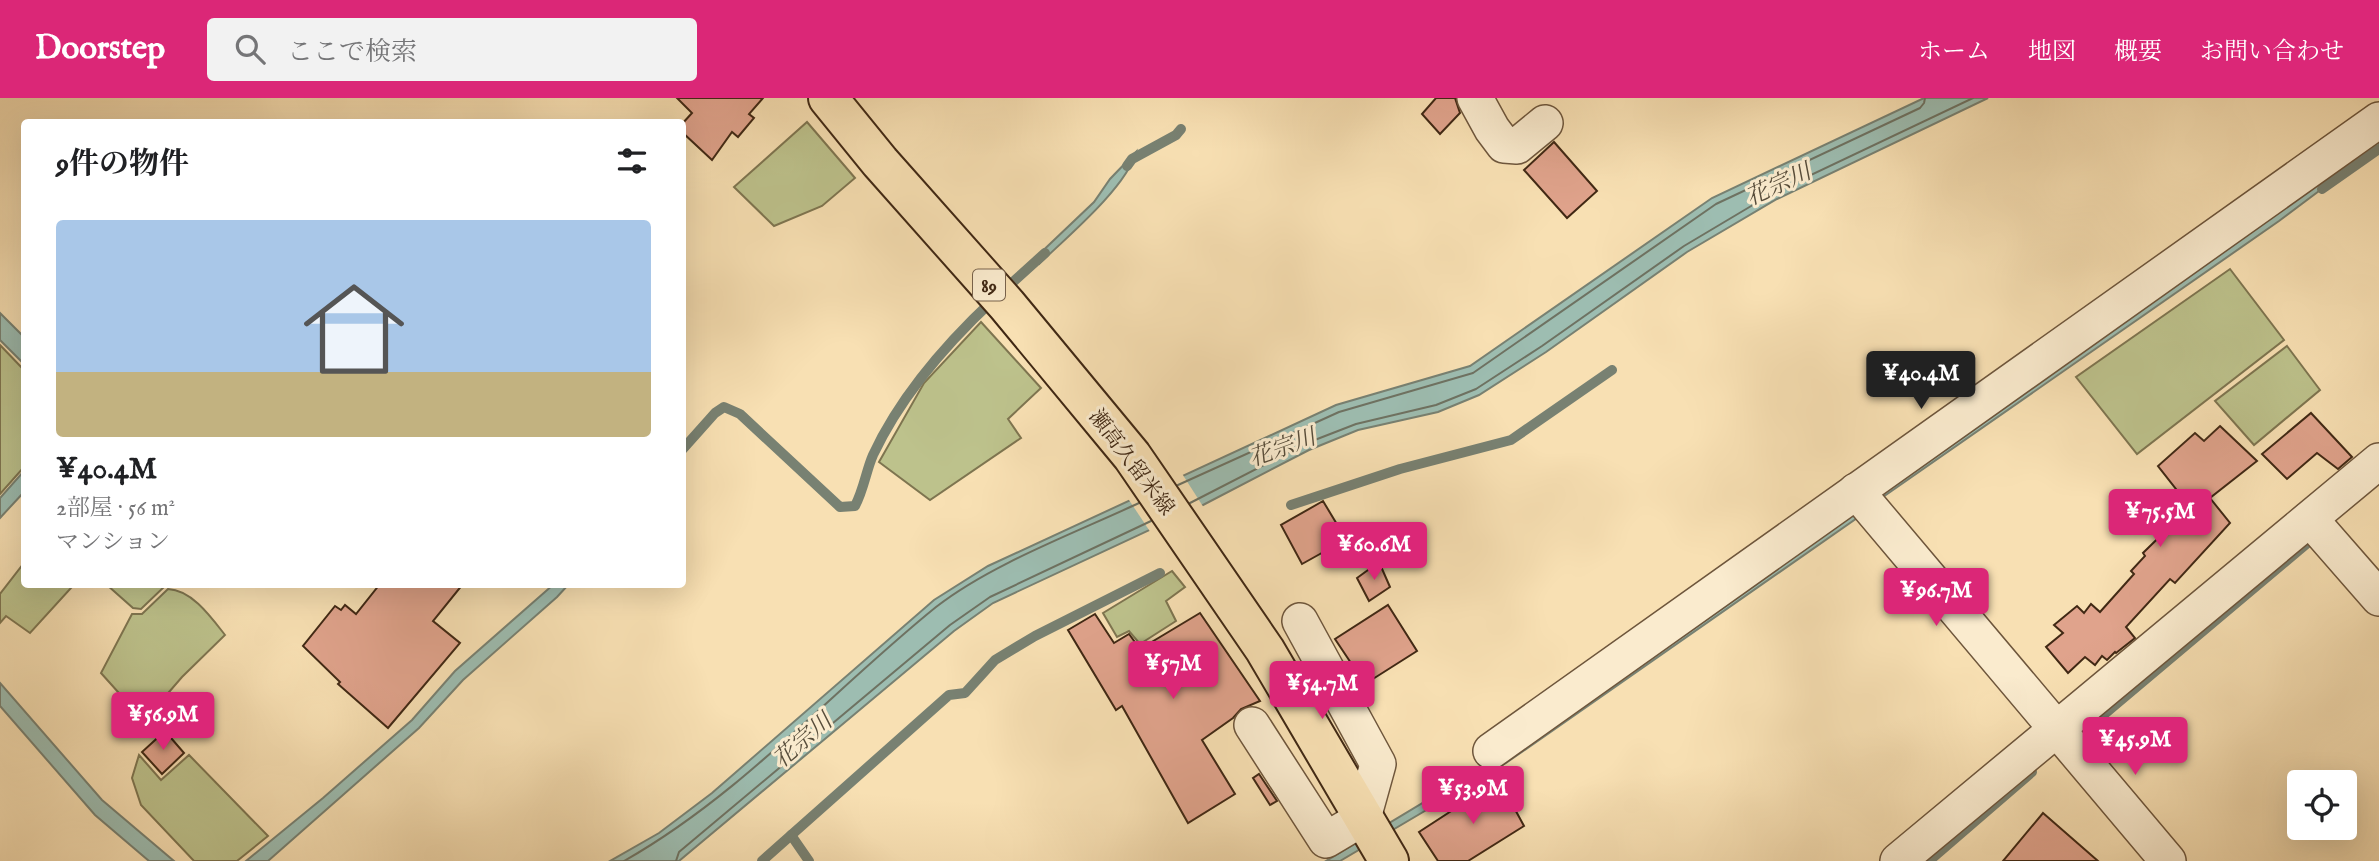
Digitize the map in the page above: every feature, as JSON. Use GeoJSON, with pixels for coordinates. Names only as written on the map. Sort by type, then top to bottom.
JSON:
{"type":"FeatureCollection","features":[{"type":"Feature","properties":{"kind":"main road","name":"瀬高久留米線"},"geometry":{"type":"LineString","coordinates":[[828,98],[880,162],[1007,305],[1132,456],[1265,650],[1388,861]]}},
{"type":"Feature","properties":{"kind":"street"},"geometry":{"type":"LineString","coordinates":[[1475,98],[1504,145],[1517,146],[1545,123]]}},
{"type":"Feature","properties":{"kind":"street"},"geometry":{"type":"LineString","coordinates":[[1491,751],[2379,120]]}},
{"type":"Feature","properties":{"kind":"street"},"geometry":{"type":"LineString","coordinates":[[1898,861],[2379,461]]}},
{"type":"Feature","properties":{"kind":"street"},"geometry":{"type":"LineString","coordinates":[[1856,491],[2168,861]]}},
{"type":"Feature","properties":{"kind":"street"},"geometry":{"type":"LineString","coordinates":[[2309,519],[2379,598]]}},
{"type":"Feature","properties":{"kind":"street"},"geometry":{"type":"LineString","coordinates":[[1252,725],[1326,841],[1363,818],[1378,764],[1300,621]]}},
{"type":"Feature","properties":{"kind":"green space"},"geometry":{"type":"Polygon","coordinates":[[[807,122],[855,178],[822,206],[774,226],[734,187],[807,122]]]}},
{"type":"Feature","properties":{"kind":"green space"},"geometry":{"type":"Polygon","coordinates":[[[2230,269],[2284,340],[2137,454],[2076,377],[2230,269]]]}},
{"type":"Feature","properties":{"kind":"green space"},"geometry":{"type":"Polygon","coordinates":[[[981,322],[1041,388],[1008,419],[1021,438],[930,500],[879,462],[924,383],[981,322]]]}},
{"type":"Feature","properties":{"kind":"green space"},"geometry":{"type":"Polygon","coordinates":[[[0,345],[21,367],[21,470],[0,494],[0,345]]]}},
{"type":"Feature","properties":{"kind":"green space"},"geometry":{"type":"Polygon","coordinates":[[[2287,346],[2320,390],[2254,445],[2215,401],[2287,346]]]}},
{"type":"Feature","properties":{"kind":"green space"},"geometry":{"type":"Polygon","coordinates":[[[21,567],[21,588],[71,588],[30,633],[6,616],[0,623],[0,594],[21,567]]]}},
{"type":"Feature","properties":{"kind":"green space"},"geometry":{"type":"Polygon","coordinates":[[[1172,571],[1185,587],[1166,601],[1176,621],[1140,644],[1129,631],[1117,637],[1103,613],[1172,571]]]}},
{"type":"Feature","properties":{"kind":"green space"},"geometry":{"type":"Polygon","coordinates":[[[110,588],[163,588],[141,609],[133,608],[110,588]]]}},
{"type":"Feature","properties":{"kind":"green space"},"geometry":{"type":"Polygon","coordinates":[[[168,589],[193,599],[225,635],[182,677],[144,721],[101,673],[132,614],[142,614],[168,589]]]}},
{"type":"Feature","properties":{"kind":"green space"},"geometry":{"type":"Polygon","coordinates":[[[139,755],[161,780],[189,755],[268,836],[237,861],[194,861],[141,805],[132,778],[139,755]]]}},
{"type":"Feature","properties":{"kind":"water","name":"花宗川"},"geometry":{"type":"Polygon","coordinates":[[[1924,98],[1988,98],[1777,199],[1687,252],[1546,352],[1479,395],[1438,412],[1358,430],[1309,450],[1203,505],[993,603],[954,631],[679,861],[610,861],[659,833],[712,793],[934,600],[988,566],[1336,405],[1470,366],[1712,198],[1924,98]]]}},
{"type":"Feature","properties":{"kind":"water"},"geometry":{"type":"Polygon","coordinates":[[[2379,141],[2379,149],[2367,155],[2279,221],[1880,499],[1877,492],[2379,141]]]}},
{"type":"Feature","properties":{"kind":"water"},"geometry":{"type":"Polygon","coordinates":[[[1136,152],[1121,181],[1094,211],[1039,264],[1033,260],[1094,202],[1110,179],[1136,152]]]}},
{"type":"Feature","properties":{"kind":"water"},"geometry":{"type":"Polygon","coordinates":[[[0,313],[21,334],[21,361],[0,340],[0,313]]]}},
{"type":"Feature","properties":{"kind":"water"},"geometry":{"type":"Polygon","coordinates":[[[21,474],[21,495],[0,518],[0,498],[21,474]]]}},
{"type":"Feature","properties":{"kind":"water"},"geometry":{"type":"Polygon","coordinates":[[[1853,511],[1860,516],[1506,763],[1340,861],[1326,861],[1494,760],[1853,511]]]}},
{"type":"Feature","properties":{"kind":"water"},"geometry":{"type":"Polygon","coordinates":[[[549,588],[565,588],[463,680],[419,728],[268,861],[246,861],[412,720],[455,671],[549,588]]]}},
{"type":"Feature","properties":{"kind":"water"},"geometry":{"type":"Polygon","coordinates":[[[0,683],[102,800],[174,861],[149,861],[95,815],[0,706],[0,683]]]}},
{"type":"Feature","properties":{"kind":"pier"},"geometry":{"type":"Polygon","coordinates":[[[1181,472],[1204,508],[1151,533],[1127,497],[1181,472]]]}},
{"type":"Feature","properties":{"kind":"building"},"geometry":{"type":"Polygon","coordinates":[[[677,98],[763,98],[749,114],[754,118],[738,137],[732,132],[712,160],[686,136],[686,120],[692,113],[677,98]]]}},
{"type":"Feature","properties":{"kind":"building"},"geometry":{"type":"Polygon","coordinates":[[[1436,98],[1455,98],[1460,113],[1440,134],[1422,114],[1436,98]]]}},
{"type":"Feature","properties":{"kind":"building"},"geometry":{"type":"Polygon","coordinates":[[[1554,142],[1597,191],[1567,218],[1524,170],[1554,142]]]}},
{"type":"Feature","properties":{"kind":"building"},"geometry":{"type":"Polygon","coordinates":[[[2311,413],[2352,457],[2338,469],[2317,453],[2287,479],[2262,454],[2311,413]]]}},
{"type":"Feature","properties":{"kind":"building"},"geometry":{"type":"Polygon","coordinates":[[[2220,426],[2257,461],[2210,498],[2230,523],[2175,583],[2170,579],[2126,627],[2135,638],[2107,660],[2102,656],[2095,665],[2085,657],[2068,673],[2046,647],[2063,633],[2054,625],[2077,606],[2084,613],[2091,604],[2100,612],[2134,574],[2131,571],[2145,556],[2143,553],[2190,507],[2158,466],[2195,433],[2204,441],[2220,426]]]}},
{"type":"Feature","properties":{"kind":"building"},"geometry":{"type":"Polygon","coordinates":[[[1323,501],[1338,526],[1327,534],[1336,545],[1302,564],[1281,525],[1323,501]]]}},
{"type":"Feature","properties":{"kind":"building"},"geometry":{"type":"Polygon","coordinates":[[[1379,562],[1390,587],[1369,601],[1357,578],[1379,562]]]}},
{"type":"Feature","properties":{"kind":"building"},"geometry":{"type":"Polygon","coordinates":[[[377,588],[460,588],[433,621],[460,643],[388,728],[338,684],[340,682],[303,646],[335,606],[341,610],[345,605],[356,614],[377,588]]]}},
{"type":"Feature","properties":{"kind":"building"},"geometry":{"type":"Polygon","coordinates":[[[1388,605],[1417,651],[1365,684],[1335,639],[1388,605]]]}},
{"type":"Feature","properties":{"kind":"building"},"geometry":{"type":"Polygon","coordinates":[[[1200,613],[1260,701],[1241,709],[1202,740],[1235,794],[1188,823],[1122,706],[1116,710],[1068,630],[1095,614],[1114,643],[1129,634],[1140,649],[1200,613]]]}},
{"type":"Feature","properties":{"kind":"building"},"geometry":{"type":"Polygon","coordinates":[[[165,731],[184,753],[162,774],[142,752],[165,731]]]}},
{"type":"Feature","properties":{"kind":"building"},"geometry":{"type":"Polygon","coordinates":[[[1259,774],[1277,801],[1270,805],[1253,778],[1259,774]]]}},
{"type":"Feature","properties":{"kind":"building"},"geometry":{"type":"Polygon","coordinates":[[[1499,780],[1524,826],[1468,861],[1438,861],[1419,832],[1499,780]]]}},
{"type":"Feature","properties":{"kind":"building"},"geometry":{"type":"Polygon","coordinates":[[[2043,813],[2098,861],[2003,861],[2043,813]]]}},
{"type":"Feature","properties":{"kind":"waterway"},"geometry":{"type":"LineString","coordinates":[[1127,166],[1132,159],[1176,135],[1181,129]]}},
{"type":"Feature","properties":{"kind":"waterway"},"geometry":{"type":"LineString","coordinates":[[2322,189],[2379,149]]}},
{"type":"Feature","properties":{"kind":"waterway"},"geometry":{"type":"LineString","coordinates":[[1004,290],[1045,253]]}},
{"type":"Feature","properties":{"kind":"waterway"},"geometry":{"type":"LineString","coordinates":[[686,446],[715,413],[724,407],[740,414],[840,507],[855,506],[873,455],[911,391],[958,334],[993,300]]}},
{"type":"Feature","properties":{"kind":"waterway"},"geometry":{"type":"LineString","coordinates":[[1291,505],[1400,469],[1511,440],[1612,370]]}},
{"type":"Feature","properties":{"kind":"waterway"},"geometry":{"type":"LineString","coordinates":[[2082,733],[2310,541]]}},
{"type":"Feature","properties":{"kind":"waterway"},"geometry":{"type":"LineString","coordinates":[[762,861],[949,695],[965,693],[995,660],[1035,636],[1160,573]]}},
{"type":"Feature","properties":{"kind":"waterway"},"geometry":{"type":"LineString","coordinates":[[1929,861],[2032,772]]}},
{"type":"Feature","properties":{"kind":"waterway"},"geometry":{"type":"LineString","coordinates":[[791,835],[809,861]]}}]}
